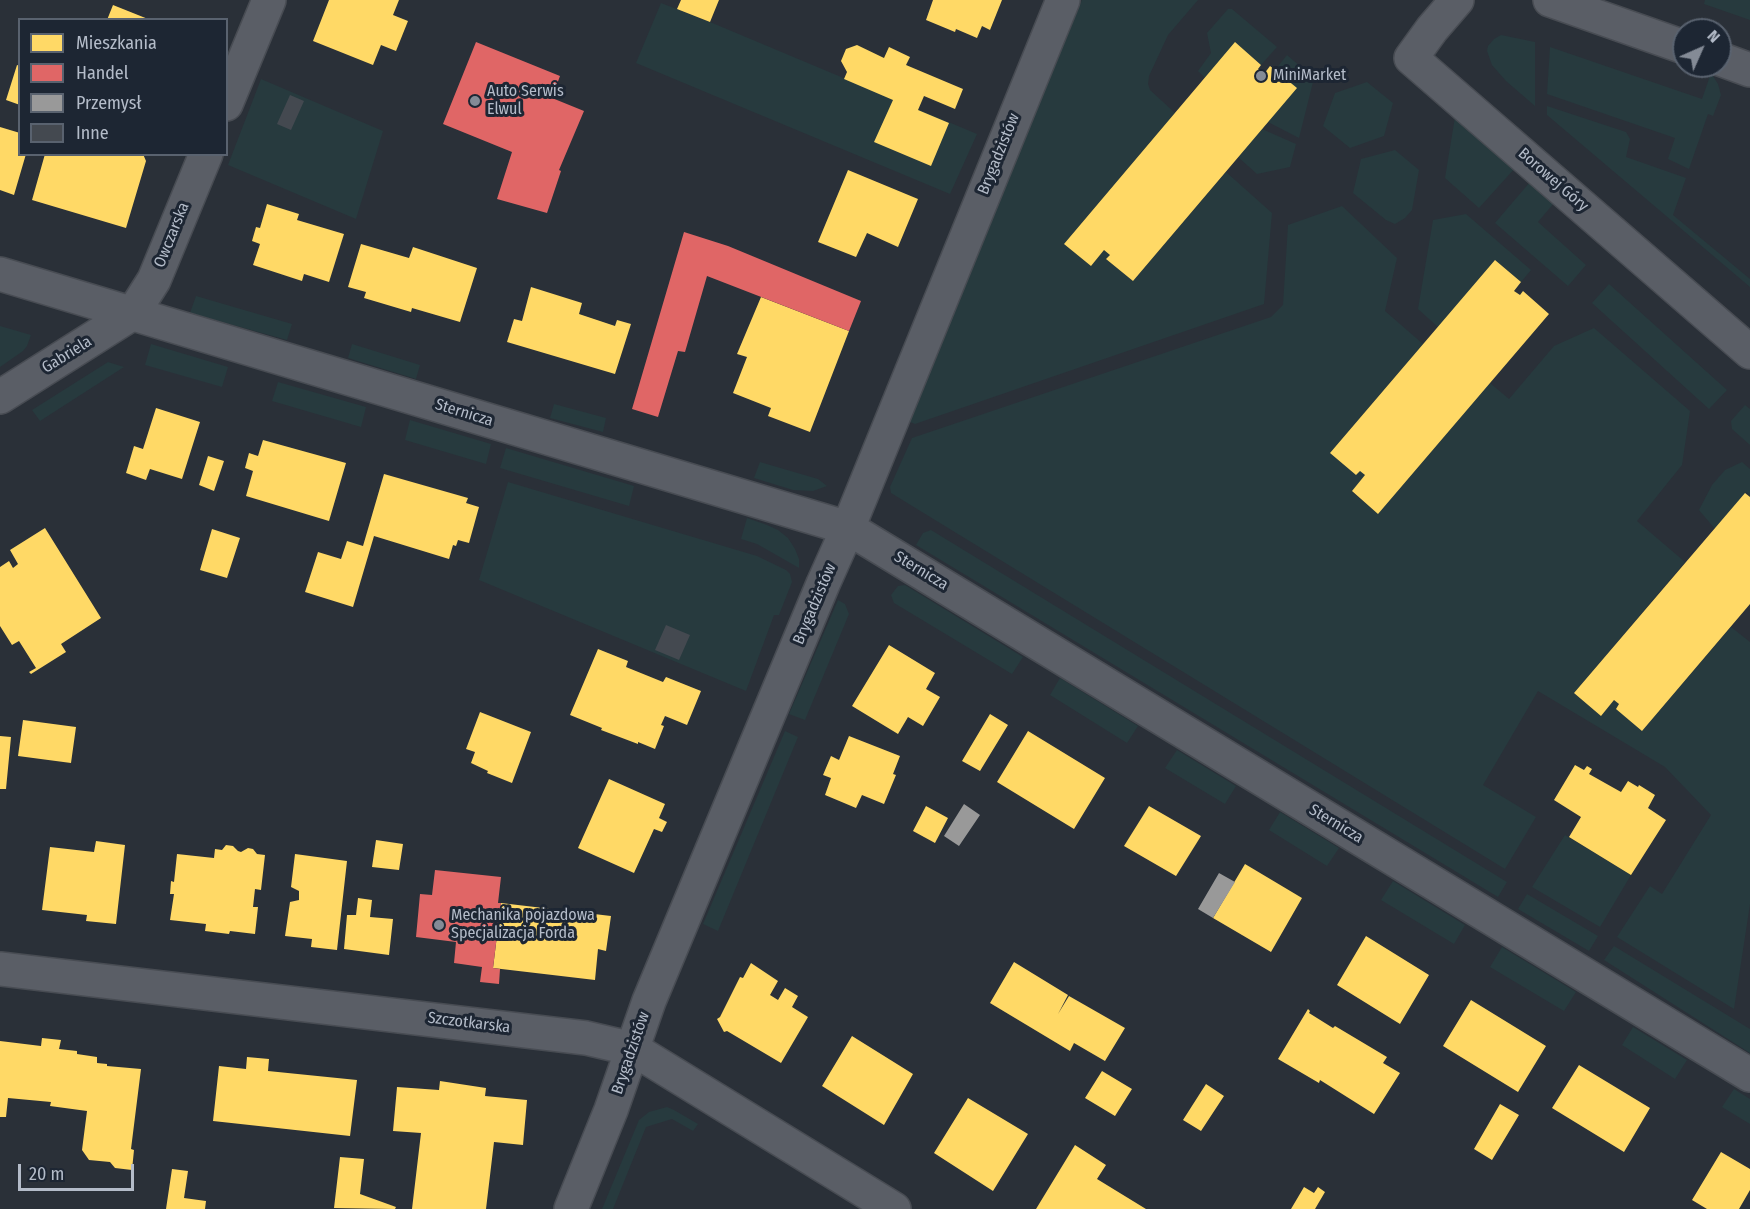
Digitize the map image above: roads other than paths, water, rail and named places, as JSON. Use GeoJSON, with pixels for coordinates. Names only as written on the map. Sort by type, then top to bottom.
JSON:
{"type":"FeatureCollection","features":[{"type":"Feature","properties":{"kind":"street"},"geometry":{"type":"LineString","coordinates":[[228,99],[269,0]]}},
{"type":"Feature","properties":{"kind":"street","name":"Brygadzistów"},"geometry":{"type":"LineString","coordinates":[[571,1209],[611,1110],[649,1001],[848,528],[1063,0]]}},
{"type":"Feature","properties":{"kind":"street","name":"Borowej Góry"},"geometry":{"type":"LineString","coordinates":[[1457,0],[1431,29],[1411,58],[1750,352]]}},
{"type":"Feature","properties":{"kind":"street"},"geometry":{"type":"LineString","coordinates":[[1550,0],[1672,43]]}},
{"type":"Feature","properties":{"kind":"street"},"geometry":{"type":"LineString","coordinates":[[1732,63],[1750,70]]}},
{"type":"Feature","properties":{"kind":"street","name":"Owczarska"},"geometry":{"type":"LineString","coordinates":[[133,313],[154,280],[205,156]]}},
{"type":"Feature","properties":{"kind":"street","name":"Sternicza"},"geometry":{"type":"LineString","coordinates":[[0,274],[848,528],[1750,1075]]}},
{"type":"Feature","properties":{"kind":"street","name":"Gabriela"},"geometry":{"type":"LineString","coordinates":[[0,398],[133,313]]}},
{"type":"Feature","properties":{"kind":"street","name":"Szczotkarska"},"geometry":{"type":"LineString","coordinates":[[0,969],[586,1038],[633,1049],[894,1209]]}},
{"type":"Feature","properties":{"kind":"place","name":"MiniMarket"},"geometry":{"type":"Point","coordinates":[1261,76]}},
{"type":"Feature","properties":{"kind":"place","name":"Auto Serwis Elwul"},"geometry":{"type":"Point","coordinates":[475,101]}},
{"type":"Feature","properties":{"kind":"place","name":"Mechanika pojazdowa Specjalizacja Forda"},"geometry":{"type":"Point","coordinates":[439,925]}}]}
